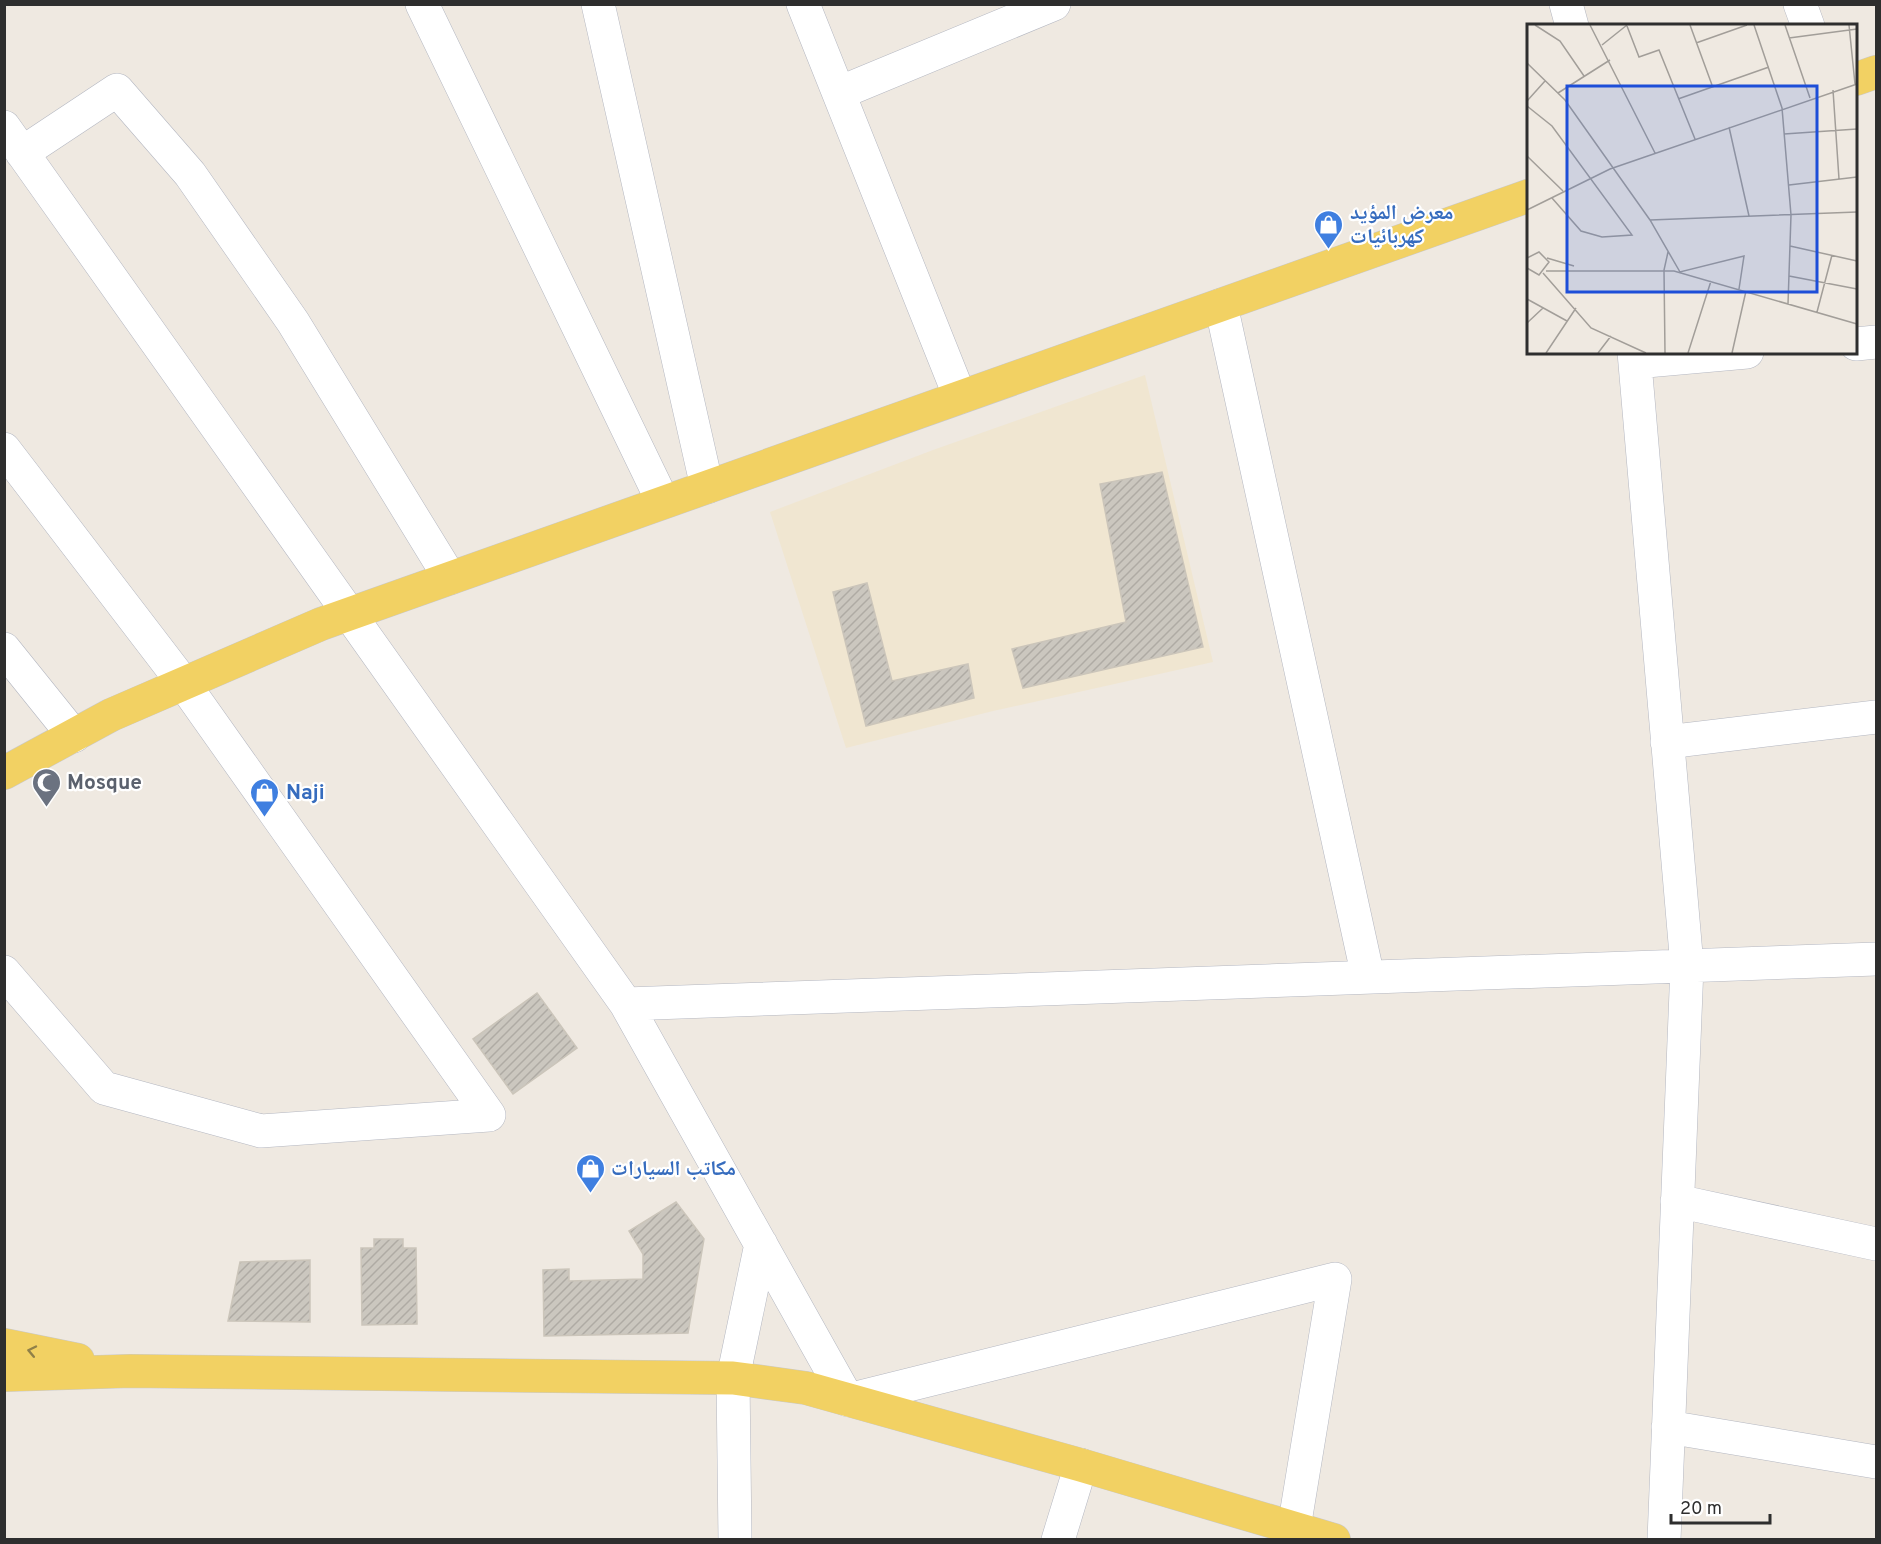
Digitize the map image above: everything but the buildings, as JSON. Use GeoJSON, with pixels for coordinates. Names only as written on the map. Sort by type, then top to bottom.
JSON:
{"type":"FeatureCollection","features":[{"type":"Feature","properties":{"kind":"main road"},"geometry":{"type":"LineString","coordinates":[[1857,80],[1876,72]]}},
{"type":"Feature","properties":{"kind":"main road"},"geometry":{"type":"LineString","coordinates":[[4,773],[111,715],[321,624],[1527,196]]}},
{"type":"Feature","properties":{"kind":"main road"},"geometry":{"type":"LineString","coordinates":[[4,1345],[130,1371]]}},
{"type":"Feature","properties":{"kind":"main road"},"geometry":{"type":"LineString","coordinates":[[4,1375],[130,1371],[733,1378],[806,1388],[1334,1539]]}},
{"type":"Feature","properties":{"kind":"street"},"geometry":{"type":"LineString","coordinates":[[422,4],[663,502]]}},
{"type":"Feature","properties":{"kind":"street"},"geometry":{"type":"LineString","coordinates":[[598,4],[707,487]]}},
{"type":"Feature","properties":{"kind":"street"},"geometry":{"type":"LineString","coordinates":[[803,4],[960,397]]}},
{"type":"Feature","properties":{"kind":"street"},"geometry":{"type":"LineString","coordinates":[[839,93],[1054,4]]}},
{"type":"Feature","properties":{"kind":"street"},"geometry":{"type":"LineString","coordinates":[[1566,4],[1571,24]]}},
{"type":"Feature","properties":{"kind":"street"},"geometry":{"type":"LineString","coordinates":[[1800,4],[1807,24]]}},
{"type":"Feature","properties":{"kind":"street"},"geometry":{"type":"LineString","coordinates":[[450,578],[293,322],[190,174],[117,90],[13,140],[626,1004],[848,1400],[1335,1279],[1294,1528]]}},
{"type":"Feature","properties":{"kind":"street"},"geometry":{"type":"LineString","coordinates":[[1221,305],[1368,977]]}},
{"type":"Feature","properties":{"kind":"street"},"geometry":{"type":"LineString","coordinates":[[1857,344],[1876,342]]}},
{"type":"Feature","properties":{"kind":"street"},"geometry":{"type":"LineString","coordinates":[[1664,1539],[1687,966],[1634,357],[1702,354]]}},
{"type":"Feature","properties":{"kind":"street"},"geometry":{"type":"LineString","coordinates":[[4,449],[184,684],[489,1115],[261,1131],[104,1088],[4,972]]}},
{"type":"Feature","properties":{"kind":"street"},"geometry":{"type":"LineString","coordinates":[[4,649],[74,736]]}},
{"type":"Feature","properties":{"kind":"street"},"geometry":{"type":"LineString","coordinates":[[1667,742],[1876,717]]}},
{"type":"Feature","properties":{"kind":"street"},"geometry":{"type":"LineString","coordinates":[[626,1004],[1876,959]]}},
{"type":"Feature","properties":{"kind":"street"},"geometry":{"type":"LineString","coordinates":[[1677,1201],[1876,1244]]}},
{"type":"Feature","properties":{"kind":"street"},"geometry":{"type":"LineString","coordinates":[[735,1539],[733,1378],[761,1244]]}},
{"type":"Feature","properties":{"kind":"street"},"geometry":{"type":"LineString","coordinates":[[1668,1427],[1876,1462]]}},
{"type":"Feature","properties":{"kind":"street"},"geometry":{"type":"LineString","coordinates":[[1058,1539],[1081,1465]]}},
{"type":"Feature","properties":{"kind":"shaded area"},"geometry":{"type":"Polygon","coordinates":[[[1145,375],[1213,662],[993,711],[846,748],[770,512],[933,450],[1145,375]]]}},
{"type":"Feature","properties":{"kind":"place","name":"معرض المؤيد كهربائيات"},"geometry":{"type":"Point","coordinates":[1329,250]}},
{"type":"Feature","properties":{"kind":"place","name":"Mosque"},"geometry":{"type":"Point","coordinates":[46,808]}},
{"type":"Feature","properties":{"kind":"place","name":"Naji"},"geometry":{"type":"Point","coordinates":[265,818]}},
{"type":"Feature","properties":{"kind":"place","name":"مكاتب السيارات"},"geometry":{"type":"Point","coordinates":[590,1194]}}]}
